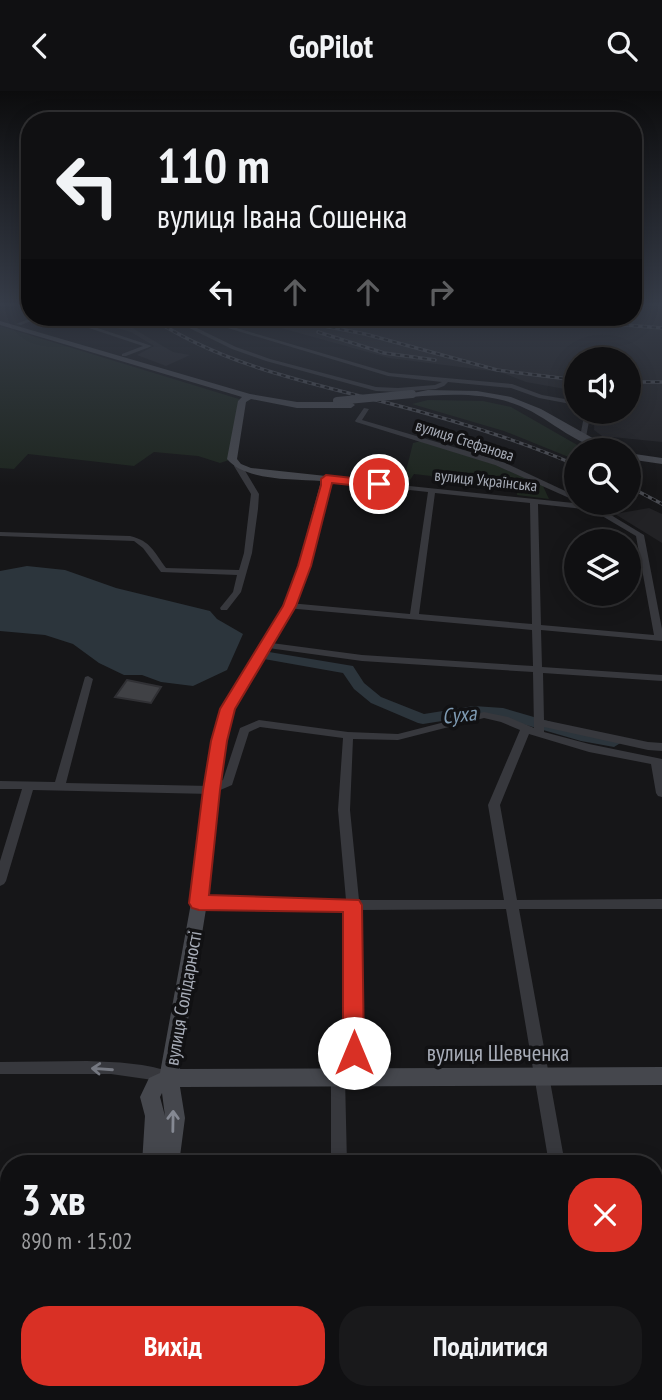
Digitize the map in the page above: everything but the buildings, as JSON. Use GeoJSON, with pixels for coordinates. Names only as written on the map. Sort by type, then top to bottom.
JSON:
{"type":"FeatureCollection","features":[{"type":"Feature","properties":{"kind":"main road"},"geometry":{"type":"LineString","coordinates":[[147,364],[296,405],[351,405],[468,396],[506,402],[575,438]]}},
{"type":"Feature","properties":{"kind":"main road"},"geometry":{"type":"LineString","coordinates":[[153,364],[252,395],[294,402],[456,391],[502,397],[536,410],[583,437]]}},
{"type":"Feature","properties":{"kind":"main road"},"geometry":{"type":"LineString","coordinates":[[238,466],[232,459],[242,401],[252,395]]}},
{"type":"Feature","properties":{"kind":"main road"},"geometry":{"type":"LineString","coordinates":[[641,460],[662,463]]}},
{"type":"Feature","properties":{"kind":"main road","name":"вулиця Українська"},"geometry":{"type":"LineString","coordinates":[[238,466],[249,471],[326,479]]}},
{"type":"Feature","properties":{"kind":"main road","name":"вулиця Солідарності"},"geometry":{"type":"LineString","coordinates":[[170,1155],[175,1118],[169,1078],[199,903],[219,741],[228,709],[289,606],[304,566],[327,485],[326,479]]}},
{"type":"Feature","properties":{"kind":"main road","name":"вулиця Шевченка"},"geometry":{"type":"LineString","coordinates":[[169,1078],[662,1076]]}},
{"type":"Feature","properties":{"kind":"main road"},"geometry":{"type":"LineString","coordinates":[[153,1155],[155,1116],[150,1097],[156,1084],[169,1078]]}},
{"type":"Feature","properties":{"kind":"street"},"geometry":{"type":"LineString","coordinates":[[283,364],[376,389],[436,387],[447,379]]}},
{"type":"Feature","properties":{"kind":"street"},"geometry":{"type":"LineString","coordinates":[[353,364],[390,375],[512,386],[541,397],[564,401]]}},
{"type":"Feature","properties":{"kind":"street","name":"вулиця Стефанова"},"geometry":{"type":"LineString","coordinates":[[366,409],[358,421],[498,463],[564,493]]}},
{"type":"Feature","properties":{"kind":"street"},"geometry":{"type":"LineString","coordinates":[[583,437],[586,424]]}},
{"type":"Feature","properties":{"kind":"street"},"geometry":{"type":"LineString","coordinates":[[224,608],[237,592],[247,553],[254,494],[238,466]]}},
{"type":"Feature","properties":{"kind":"street","name":"вулиця Українська"},"geometry":{"type":"LineString","coordinates":[[326,479],[564,505]]}},
{"type":"Feature","properties":{"kind":"street"},"geometry":{"type":"LineString","coordinates":[[414,617],[432,490]]}},
{"type":"Feature","properties":{"kind":"street"},"geometry":{"type":"LineString","coordinates":[[534,501],[539,729]]}},
{"type":"Feature","properties":{"kind":"street"},"geometry":{"type":"LineString","coordinates":[[289,606],[660,638],[639,535],[607,515]]}},
{"type":"Feature","properties":{"kind":"street"},"geometry":{"type":"LineString","coordinates":[[0,534],[131,538],[149,547],[164,570],[240,573]]}},
{"type":"Feature","properties":{"kind":"street"},"geometry":{"type":"LineString","coordinates":[[648,578],[662,579]]}},
{"type":"Feature","properties":{"kind":"street"},"geometry":{"type":"LineString","coordinates":[[264,645],[362,658],[662,678]]}},
{"type":"Feature","properties":{"kind":"street"},"geometry":{"type":"LineString","coordinates":[[60,785],[88,679]]}},
{"type":"Feature","properties":{"kind":"street"},"geometry":{"type":"LineString","coordinates":[[0,785],[211,790],[228,782],[244,730],[259,723],[348,735],[398,737],[484,715],[504,719],[526,729],[662,747]]}},
{"type":"Feature","properties":{"kind":"street"},"geometry":{"type":"LineString","coordinates":[[526,729],[494,806],[556,1155]]}},
{"type":"Feature","properties":{"kind":"street"},"geometry":{"type":"LineString","coordinates":[[539,729],[659,763],[662,793]]}},
{"type":"Feature","properties":{"kind":"street"},"geometry":{"type":"LineString","coordinates":[[340,1155],[346,1078],[353,905],[344,810],[348,735]]}},
{"type":"Feature","properties":{"kind":"street"},"geometry":{"type":"LineString","coordinates":[[0,881],[29,785]]}},
{"type":"Feature","properties":{"kind":"street"},"geometry":{"type":"LineString","coordinates":[[199,903],[513,906],[662,904]]}},
{"type":"Feature","properties":{"kind":"street","name":"вулиця Шевченка"},"geometry":{"type":"LineString","coordinates":[[0,1068],[91,1068],[156,1073],[169,1078]]}},
{"type":"Feature","properties":{"kind":"shaded area"},"geometry":{"type":"Polygon","coordinates":[[[0,364],[125,364],[239,399],[229,460],[220,463],[198,456],[154,452],[134,466],[28,454],[14,469],[0,468],[0,364]]]}},
{"type":"Feature","properties":{"kind":"shaded area"},"geometry":{"type":"Polygon","coordinates":[[[437,364],[564,364],[564,389],[526,382],[500,372],[437,364]]]}},
{"type":"Feature","properties":{"kind":"shaded area"},"geometry":{"type":"Polygon","coordinates":[[[641,364],[662,364],[662,442],[602,436],[594,430],[594,424],[641,424],[641,364]]]}},
{"type":"Feature","properties":{"kind":"shaded area"},"geometry":{"type":"Polygon","coordinates":[[[428,400],[483,401],[511,407],[565,438],[564,455],[504,431],[412,404],[428,400]]]}},
{"type":"Feature","properties":{"kind":"shaded area"},"geometry":{"type":"Polygon","coordinates":[[[421,441],[493,464],[543,486],[549,499],[517,495],[518,480],[483,474],[485,486],[480,487],[434,483],[431,476],[414,474],[410,480],[404,479],[413,443],[421,441]]]}},
{"type":"Feature","properties":{"kind":"shaded area"},"geometry":{"type":"Polygon","coordinates":[[[649,508],[662,514],[662,543],[617,515],[641,515],[641,509],[649,508]]]}},
{"type":"Feature","properties":{"kind":"shaded area"},"geometry":{"type":"Polygon","coordinates":[[[27,566],[65,570],[116,588],[210,611],[217,619],[243,634],[227,670],[193,686],[161,682],[142,675],[124,675],[99,663],[73,644],[45,635],[0,631],[0,571],[27,566]]]}},
{"type":"Feature","properties":{"kind":"waterway","name":"Суха"},"geometry":{"type":"LineString","coordinates":[[269,656],[348,669],[359,686],[376,700],[423,719],[474,711],[503,713],[581,736],[614,742]]}},
{"type":"Feature","properties":{"kind":"railway"},"geometry":{"type":"LineString","coordinates":[[249,364],[457,422],[564,460]]}},
{"type":"Feature","properties":{"kind":"railway"},"geometry":{"type":"LineString","coordinates":[[475,364],[497,370],[564,378]]}},
{"type":"Feature","properties":{"kind":"railway"},"geometry":{"type":"LineString","coordinates":[[641,382],[662,382]]}},
{"type":"Feature","properties":{"kind":"railway"},"geometry":{"type":"LineString","coordinates":[[641,493],[662,504]]}},
{"type":"Feature","properties":{"kind":"route"},"geometry":{"type":"LineString","coordinates":[[354,1053],[353,905],[199,903],[211,790],[219,741],[228,709],[289,606],[304,566],[327,485],[326,479],[379,484]]}}]}
